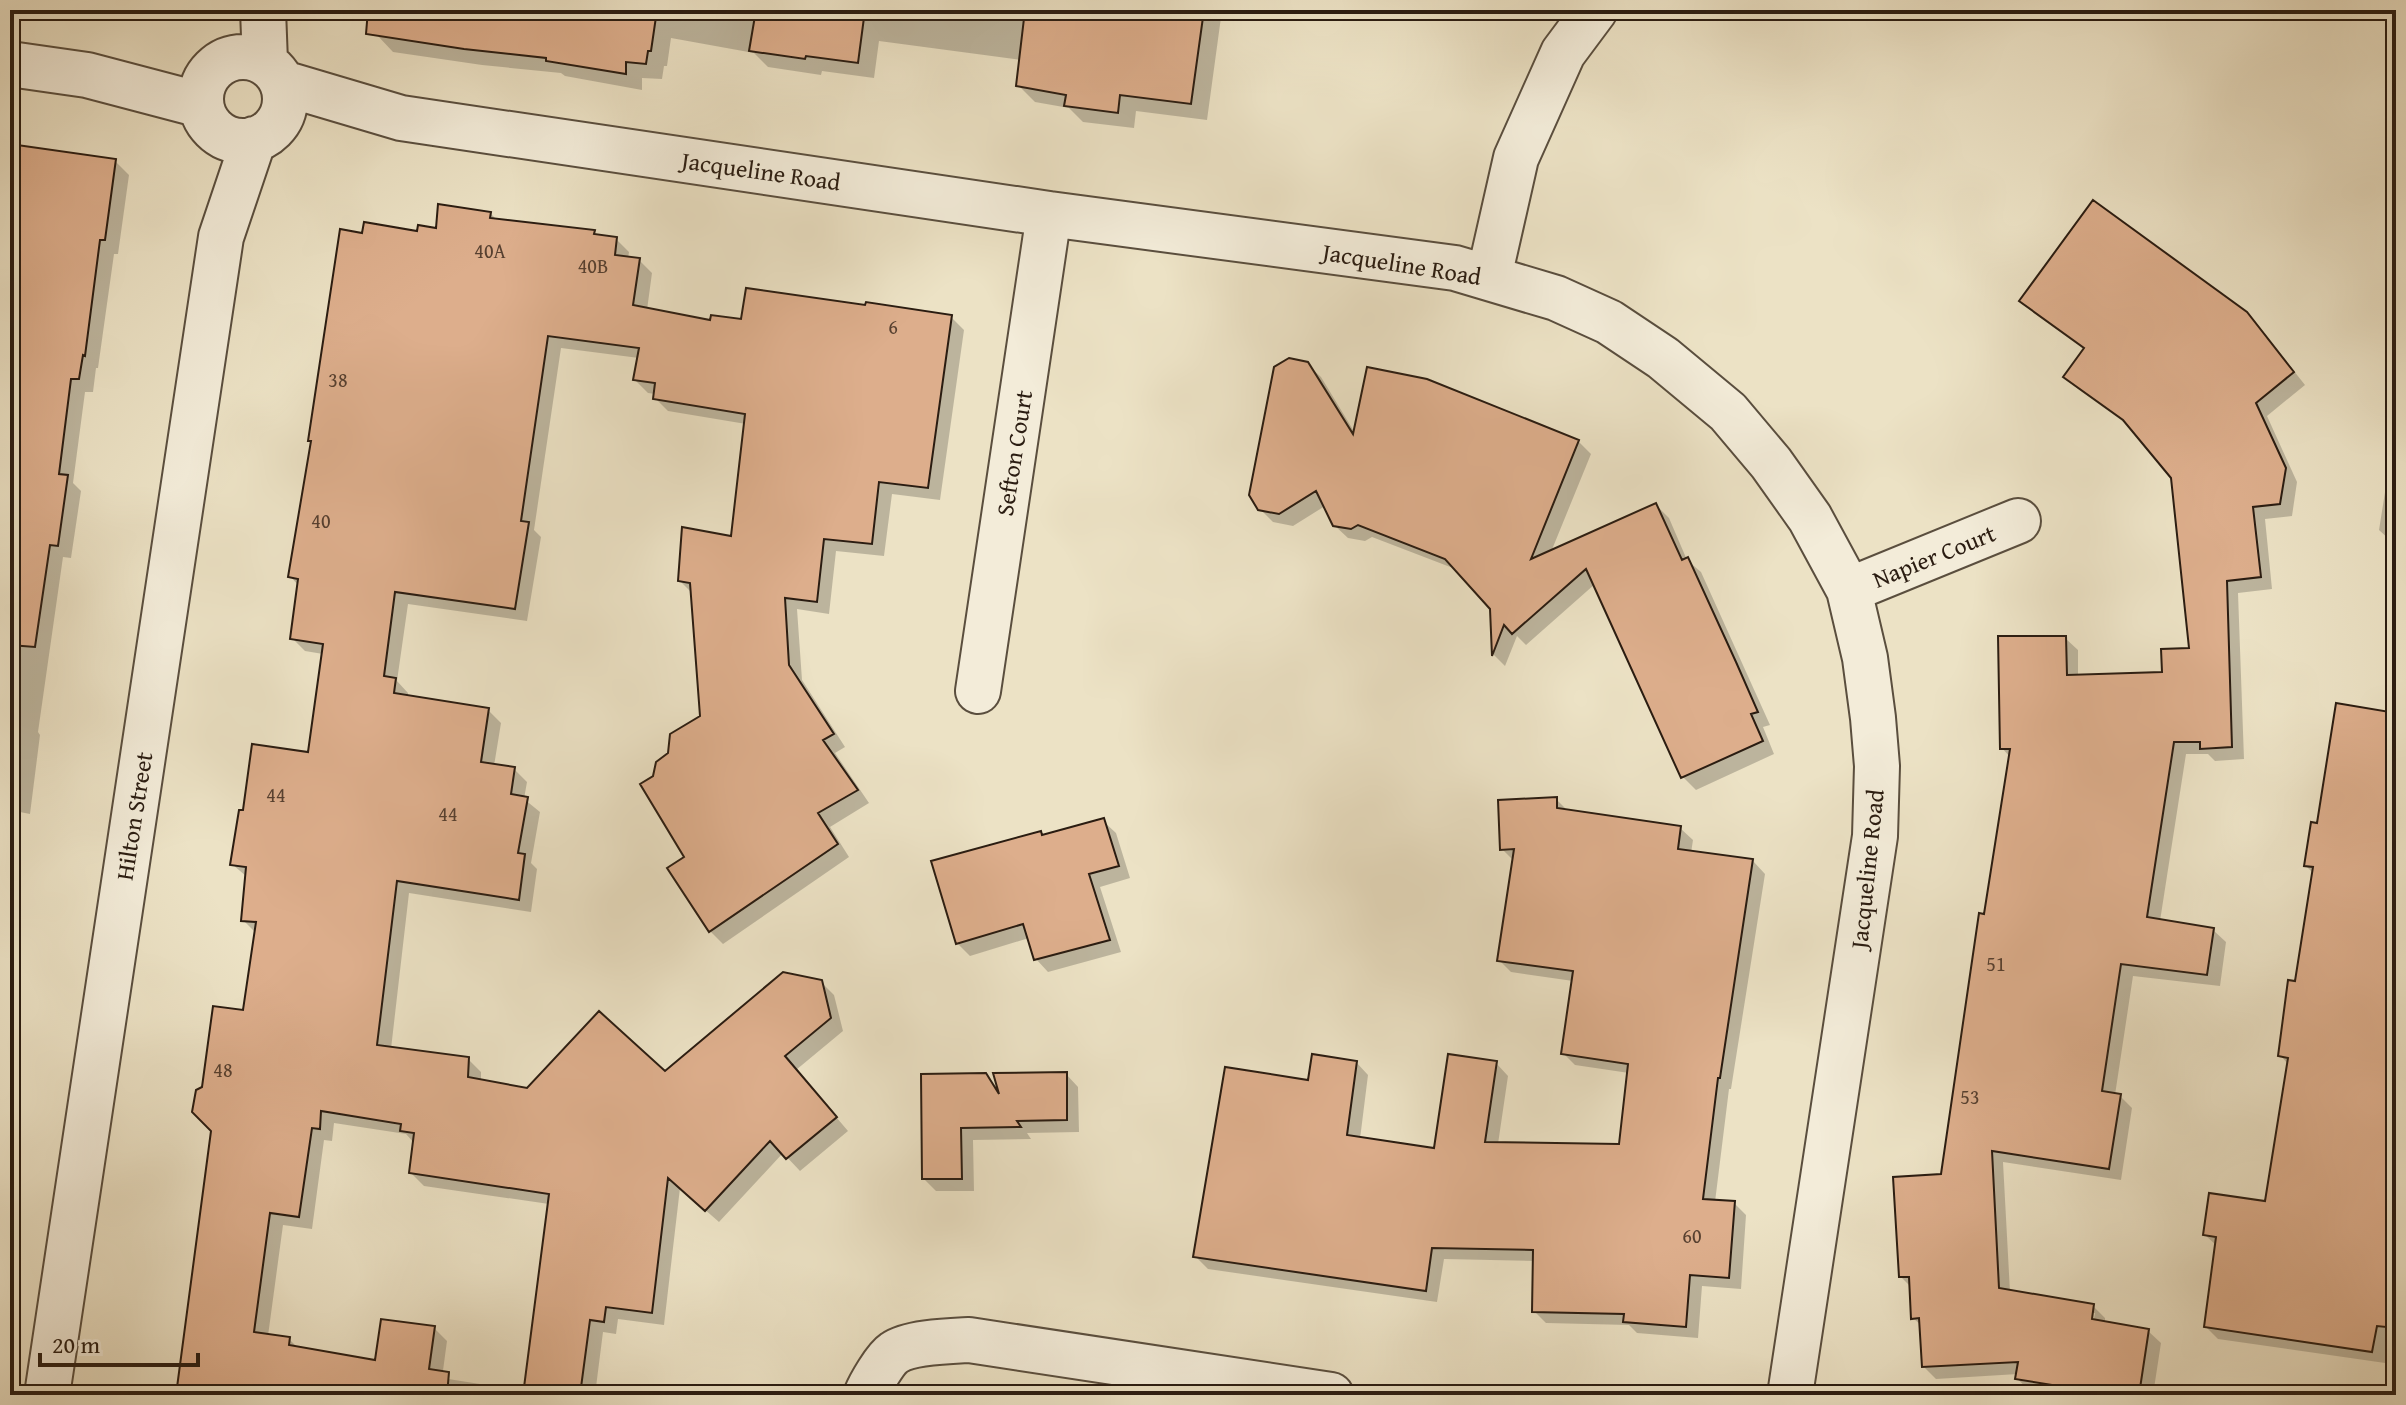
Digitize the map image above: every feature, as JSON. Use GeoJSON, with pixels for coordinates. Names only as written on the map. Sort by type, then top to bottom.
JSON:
{"type":"FeatureCollection","features":[{"type":"Feature","properties":{"kind":"street","name":"Hilton Street"},"geometry":{"type":"LineString","coordinates":[[242,96],[246,10]]}},
{"type":"Feature","properties":{"kind":"street","name":"Hilton Street"},"geometry":{"type":"LineString","coordinates":[[47,1395],[242,96],[263,10]]}},
{"type":"Feature","properties":{"kind":"street"},"geometry":{"type":"LineString","coordinates":[[1489,277],[1516,158],[1563,53],[1595,10]]}},
{"type":"Feature","properties":{"kind":"street","name":"Jacqueline Road"},"geometry":{"type":"LineString","coordinates":[[10,64],[401,118],[1049,214],[1455,268],[1556,298],[1609,322],[1663,358],[1728,412],[1771,463],[1810,518],[1849,590],[1865,658],[1873,718],[1877,766],[1875,836],[1790,1395]]}},
{"type":"Feature","properties":{"kind":"street","name":"Sefton Court"},"geometry":{"type":"LineString","coordinates":[[978,691],[1049,214]]}},
{"type":"Feature","properties":{"kind":"street","name":"Napier Court"},"geometry":{"type":"LineString","coordinates":[[1849,590],[2018,521]]}},
{"type":"Feature","properties":{"kind":"street"},"geometry":{"type":"LineString","coordinates":[[866,1395],[894,1353],[925,1343],[969,1340],[1331,1395]]}},
{"type":"Feature","properties":{"kind":"building"},"geometry":{"type":"Polygon","coordinates":[[[368,10],[657,10],[646,64],[626,62],[626,74],[546,61],[546,58],[366,34],[368,10]]]}},
{"type":"Feature","properties":{"kind":"building"},"geometry":{"type":"Polygon","coordinates":[[[756,10],[865,10],[858,63],[749,51],[756,10]]]}},
{"type":"Feature","properties":{"kind":"building"},"geometry":{"type":"Polygon","coordinates":[[[1025,10],[1204,10],[1191,104],[1120,95],[1118,113],[1064,106],[1066,95],[1016,86],[1025,10]]]}},
{"type":"Feature","properties":{"kind":"building"},"geometry":{"type":"Polygon","coordinates":[[[10,144],[116,159],[105,240],[100,240],[85,356],[79,379],[71,379],[59,474],[68,475],[58,546],[50,545],[35,647],[10,645],[10,144]]]}},
{"type":"Feature","properties":{"kind":"building"},"geometry":{"type":"Polygon","coordinates":[[[2093,200],[2247,312],[2294,372],[2256,403],[2286,468],[2280,504],[2253,507],[2261,577],[2227,581],[2232,747],[2200,749],[2200,742],[2174,742],[2147,917],[2214,928],[2207,975],[2121,964],[2102,1091],[2121,1094],[2109,1169],[1992,1151],[1999,1288],[2094,1304],[2092,1319],[2149,1329],[2139,1395],[2114,1395],[2015,1379],[2018,1362],[1922,1367],[1919,1318],[1911,1319],[1909,1277],[1899,1277],[1893,1177],[1941,1174],[1979,913],[1984,914],[2010,749],[2000,749],[1998,636],[2066,636],[2067,675],[2162,672],[2161,649],[2189,648],[2171,478],[2123,420],[2063,377],[2084,348],[2019,301],[2093,200]]]}},
{"type":"Feature","properties":{"kind":"building"},"geometry":{"type":"Polygon","coordinates":[[[438,204],[491,212],[490,218],[595,230],[594,234],[617,237],[615,255],[640,258],[633,305],[710,320],[711,315],[741,319],[746,288],[952,315],[928,488],[879,482],[872,544],[824,539],[817,602],[785,598],[789,665],[834,734],[823,740],[858,790],[818,813],[838,844],[709,932],[667,868],[684,857],[640,784],[653,776],[656,762],[668,753],[670,734],[700,716],[690,583],[678,581],[682,527],[731,536],[745,414],[653,399],[655,383],[633,380],[639,348],[548,336],[521,521],[529,522],[515,609],[395,592],[384,676],[396,678],[394,693],[489,708],[481,762],[515,767],[511,794],[528,797],[518,853],[525,854],[519,900],[397,881],[377,1045],[469,1057],[468,1077],[527,1088],[599,1011],[665,1071],[783,972],[822,980],[831,1018],[785,1056],[837,1117],[786,1159],[770,1141],[705,1211],[668,1178],[652,1313],[606,1307],[604,1322],[590,1320],[580,1395],[523,1395],[549,1194],[409,1173],[414,1133],[400,1131],[401,1124],[321,1111],[320,1129],[312,1128],[299,1217],[270,1213],[254,1332],[290,1337],[289,1345],[375,1360],[381,1319],[435,1326],[429,1369],[449,1372],[447,1395],[176,1395],[211,1131],[192,1112],[196,1090],[202,1087],[213,1006],[243,1010],[256,922],[241,921],[246,867],[230,865],[239,810],[243,810],[252,744],[308,752],[323,644],[290,639],[298,579],[288,577],[311,441],[308,441],[340,229],[362,233],[364,222],[417,231],[418,225],[436,228],[438,204]]]}},
{"type":"Feature","properties":{"kind":"building"},"geometry":{"type":"Polygon","coordinates":[[[1289,358],[1308,362],[1353,434],[1367,367],[1427,379],[1579,440],[1531,559],[1656,503],[1682,560],[1688,557],[1736,662],[1758,712],[1751,714],[1763,741],[1681,778],[1586,569],[1512,634],[1504,625],[1492,656],[1490,609],[1445,559],[1358,525],[1351,529],[1333,526],[1316,491],[1279,514],[1258,510],[1249,495],[1274,367],[1289,358]]]}},
{"type":"Feature","properties":{"kind":"building"},"geometry":{"type":"Polygon","coordinates":[[[2336,703],[2396,713],[2396,1328],[2377,1326],[2372,1352],[2204,1327],[2216,1237],[2203,1235],[2209,1193],[2265,1201],[2288,1058],[2278,1056],[2288,980],[2295,981],[2313,867],[2304,866],[2311,822],[2317,823],[2336,703]]]}},
{"type":"Feature","properties":{"kind":"building"},"geometry":{"type":"Polygon","coordinates":[[[1557,797],[1557,808],[1681,826],[1678,849],[1753,859],[1718,1078],[1703,1199],[1735,1201],[1729,1278],[1690,1275],[1686,1327],[1623,1322],[1624,1314],[1532,1312],[1533,1250],[1432,1248],[1426,1291],[1193,1257],[1225,1067],[1308,1080],[1312,1054],[1357,1061],[1347,1135],[1434,1148],[1448,1054],[1497,1061],[1485,1142],[1619,1144],[1628,1064],[1561,1054],[1573,971],[1497,961],[1514,849],[1500,850],[1498,800],[1557,797]]]}},
{"type":"Feature","properties":{"kind":"building"},"geometry":{"type":"Polygon","coordinates":[[[1104,818],[1119,866],[1089,874],[1110,940],[1034,960],[1023,924],[956,944],[931,861],[1041,831],[1042,835],[1104,818]]]}},
{"type":"Feature","properties":{"kind":"building"},"geometry":{"type":"Polygon","coordinates":[[[1067,1072],[1067,1120],[1017,1121],[1021,1127],[961,1128],[962,1179],[922,1179],[921,1074],[986,1073],[999,1094],[993,1073],[1067,1072]]]}}]}
